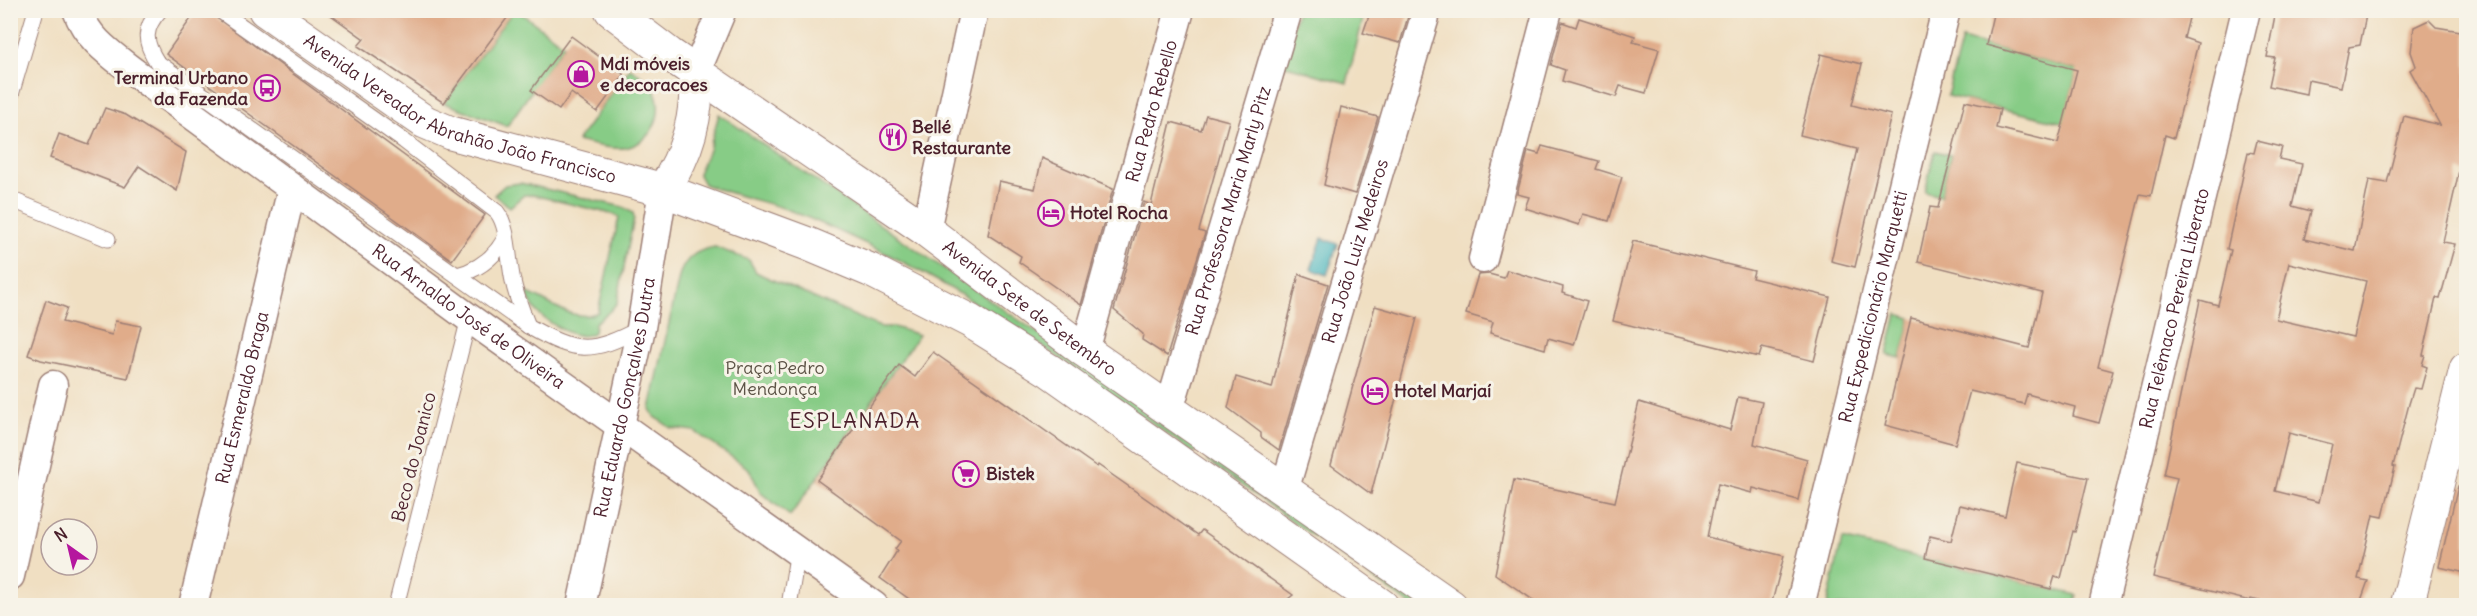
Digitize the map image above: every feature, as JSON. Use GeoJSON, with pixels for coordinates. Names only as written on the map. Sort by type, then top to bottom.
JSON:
{"type":"FeatureCollection","features":[{"type":"Feature","properties":{"kind":"main road","name":"Avenida Vereador Abrahão João Francisco"},"geometry":{"type":"LineString","coordinates":[[265,10],[425,122],[451,133],[663,190]]}},
{"type":"Feature","properties":{"kind":"main road","name":"Avenida Sete de Setembro"},"geometry":{"type":"LineString","coordinates":[[611,10],[696,72],[926,230],[1085,351],[1451,606]]}},
{"type":"Feature","properties":{"kind":"main road"},"geometry":{"type":"LineString","coordinates":[[663,190],[682,159],[693,125],[697,90],[696,72]]}},
{"type":"Feature","properties":{"kind":"main road","name":"Avenida Sete de Setembro"},"geometry":{"type":"LineString","coordinates":[[663,190],[808,244],[870,270],[970,321],[1050,371],[1382,606]]}},
{"type":"Feature","properties":{"kind":"main road"},"geometry":{"type":"LineString","coordinates":[[2408,606],[2466,369]]}},
{"type":"Feature","properties":{"kind":"street","name":"Rua Arnaldo José de Oliveira"},"geometry":{"type":"LineString","coordinates":[[77,10],[82,26],[101,47],[469,318],[874,606]]}},
{"type":"Feature","properties":{"kind":"street"},"geometry":{"type":"LineString","coordinates":[[696,72],[722,10]]}},
{"type":"Feature","properties":{"kind":"street"},"geometry":{"type":"LineString","coordinates":[[926,230],[974,10]]}},
{"type":"Feature","properties":{"kind":"street","name":"Rua Pedro Rebello"},"geometry":{"type":"LineString","coordinates":[[1085,351],[1180,10]]}},
{"type":"Feature","properties":{"kind":"street","name":"Rua Professora Maria Marly Pitz"},"geometry":{"type":"LineString","coordinates":[[1169,410],[1288,10]]}},
{"type":"Feature","properties":{"kind":"street","name":"Rua João Luiz Medeiros"},"geometry":{"type":"LineString","coordinates":[[1284,491],[1427,10]]}},
{"type":"Feature","properties":{"kind":"street"},"geometry":{"type":"LineString","coordinates":[[1483,258],[1548,10]]}},
{"type":"Feature","properties":{"kind":"street","name":"Rua Expedicionário Marquetti"},"geometry":{"type":"LineString","coordinates":[[1800,606],[1946,10]]}},
{"type":"Feature","properties":{"kind":"street","name":"Rua Telêmaco Pereira Liberato"},"geometry":{"type":"LineString","coordinates":[[2103,606],[2246,10]]}},
{"type":"Feature","properties":{"kind":"street","name":"Rua Esmeraldo Braga"},"geometry":{"type":"LineString","coordinates":[[193,606],[292,188]]}},
{"type":"Feature","properties":{"kind":"street","name":"Rua Eduardo Gonçalves Dutra"},"geometry":{"type":"LineString","coordinates":[[580,606],[641,328],[663,190]]}},
{"type":"Feature","properties":{"kind":"street"},"geometry":{"type":"LineString","coordinates":[[10,576],[53,385]]}},
{"type":"Feature","properties":{"kind":"lane"},"geometry":{"type":"LineString","coordinates":[[10,98],[36,10]]}},
{"type":"Feature","properties":{"kind":"lane"},"geometry":{"type":"LineString","coordinates":[[160,10],[150,24],[146,36],[149,49],[157,62],[528,326],[557,343],[578,348],[613,343],[641,328]]}},
{"type":"Feature","properties":{"kind":"lane"},"geometry":{"type":"LineString","coordinates":[[219,10],[405,141],[497,212],[504,221],[513,282],[528,326]]}},
{"type":"Feature","properties":{"kind":"lane"},"geometry":{"type":"LineString","coordinates":[[10,200],[108,239]]}},
{"type":"Feature","properties":{"kind":"lane"},"geometry":{"type":"LineString","coordinates":[[457,275],[480,266],[498,251],[505,238]]}},
{"type":"Feature","properties":{"kind":"lane","name":"Beco do Joanico"},"geometry":{"type":"LineString","coordinates":[[396,606],[469,318]]}},
{"type":"Feature","properties":{"kind":"lane"},"geometry":{"type":"LineString","coordinates":[[789,606],[798,550]]}},
{"type":"Feature","properties":{"kind":"green space"},"geometry":{"type":"Polygon","coordinates":[[[513,11],[518,11],[564,45],[507,126],[444,103],[513,11]]]}},
{"type":"Feature","properties":{"kind":"green space"},"geometry":{"type":"Polygon","coordinates":[[[1297,11],[1365,11],[1347,83],[1283,65],[1297,11]]]}},
{"type":"Feature","properties":{"kind":"green space"},"geometry":{"type":"Polygon","coordinates":[[[1962,39],[2077,70],[2064,123],[1947,96],[1962,39]]]}},
{"type":"Feature","properties":{"kind":"green space"},"geometry":{"type":"Polygon","coordinates":[[[630,68],[650,83],[657,96],[658,116],[649,133],[634,145],[624,148],[577,141],[630,68]]]}},
{"type":"Feature","properties":{"kind":"green space"},"geometry":{"type":"Polygon","coordinates":[[[719,114],[1032,329],[1198,447],[1194,453],[1039,344],[917,270],[806,217],[704,184],[698,173],[709,150],[719,114]]]}},
{"type":"Feature","properties":{"kind":"green space"},"geometry":{"type":"Polygon","coordinates":[[[1935,151],[1951,155],[1941,196],[1925,192],[1935,151]]]}},
{"type":"Feature","properties":{"kind":"green space"},"geometry":{"type":"Polygon","coordinates":[[[520,183],[623,207],[633,213],[634,218],[617,303],[595,323],[594,332],[588,335],[573,334],[549,322],[538,313],[525,292],[570,313],[589,315],[598,312],[619,217],[533,195],[524,195],[510,207],[494,195],[505,185],[520,183]]]}},
{"type":"Feature","properties":{"kind":"green space","name":"Praça Pedro Mendonça"},"geometry":{"type":"Polygon","coordinates":[[[715,247],[749,260],[756,272],[764,276],[880,327],[894,327],[919,335],[790,516],[761,493],[749,469],[694,431],[671,428],[654,416],[650,409],[680,273],[686,262],[694,255],[715,247]]]}},
{"type":"Feature","properties":{"kind":"green space"},"geometry":{"type":"Polygon","coordinates":[[[1897,314],[1911,318],[1901,358],[1887,355],[1897,314]]]}},
{"type":"Feature","properties":{"kind":"green space"},"geometry":{"type":"Polygon","coordinates":[[[1211,456],[1423,605],[1411,605],[1207,461],[1211,456]]]}},
{"type":"Feature","properties":{"kind":"green space"},"geometry":{"type":"Polygon","coordinates":[[[1842,539],[2077,595],[2075,606],[1827,606],[1842,539]]]}},
{"type":"Feature","properties":{"kind":"water"},"geometry":{"type":"Polygon","coordinates":[[[1322,238],[1338,244],[1327,275],[1311,269],[1322,238]]]}},
{"type":"Feature","properties":{"kind":"building"},"geometry":{"type":"Polygon","coordinates":[[[197,10],[206,10],[485,215],[452,260],[166,54],[197,10]]]}},
{"type":"Feature","properties":{"kind":"building"},"geometry":{"type":"Polygon","coordinates":[[[324,10],[513,10],[444,103],[358,46],[364,39],[324,10]]]}},
{"type":"Feature","properties":{"kind":"building"},"geometry":{"type":"Polygon","coordinates":[[[1371,10],[1410,10],[1400,43],[1363,33],[1371,10]]]}},
{"type":"Feature","properties":{"kind":"building"},"geometry":{"type":"Polygon","coordinates":[[[1994,10],[2191,10],[2184,38],[2198,43],[2174,138],[2165,135],[2151,196],[2140,194],[2098,367],[2113,371],[2099,423],[2073,416],[2075,407],[2027,394],[2024,404],[1970,391],[1955,444],[1885,425],[1911,318],[2029,348],[2042,293],[1918,262],[1930,207],[1938,208],[1965,101],[2000,109],[1996,128],[2058,143],[2077,70],[1986,45],[1994,10]]]}},
{"type":"Feature","properties":{"kind":"building"},"geometry":{"type":"Polygon","coordinates":[[[2276,10],[2367,10],[2360,45],[2349,47],[2341,87],[2308,80],[2306,94],[2269,86],[2275,58],[2267,57],[2276,10]]]}},
{"type":"Feature","properties":{"kind":"building"},"geometry":{"type":"Polygon","coordinates":[[[1579,18],[1635,36],[1633,42],[1659,49],[1646,93],[1620,86],[1616,97],[1562,81],[1565,70],[1551,65],[1562,22],[1576,27],[1579,18]]]}},
{"type":"Feature","properties":{"kind":"building"},"geometry":{"type":"Polygon","coordinates":[[[2429,20],[2436,27],[2466,32],[2466,173],[2459,171],[2443,242],[2455,244],[2440,299],[2436,298],[2423,355],[2425,355],[2422,365],[2427,367],[2421,389],[2414,388],[2409,404],[2383,517],[2373,515],[2358,579],[2368,581],[2359,606],[2280,606],[2251,599],[2250,601],[2153,577],[2177,478],[2164,475],[2200,300],[2218,305],[2231,250],[2227,249],[2248,152],[2254,153],[2257,141],[2282,147],[2279,159],[2302,164],[2292,206],[2311,211],[2304,239],[2355,251],[2369,180],[2387,183],[2404,116],[2440,125],[2410,70],[2416,66],[2411,52],[2414,27],[2429,20]],[[2289,263],[2276,319],[2353,337],[2366,281],[2289,263]],[[2289,433],[2275,491],[2319,502],[2332,444],[2289,433]]]}},
{"type":"Feature","properties":{"kind":"building"},"geometry":{"type":"Polygon","coordinates":[[[571,36],[624,75],[597,112],[571,93],[559,110],[531,90],[571,36]]]}},
{"type":"Feature","properties":{"kind":"building"},"geometry":{"type":"Polygon","coordinates":[[[1821,54],[1862,64],[1852,105],[1891,115],[1855,267],[1831,261],[1857,149],[1800,135],[1821,54]]]}},
{"type":"Feature","properties":{"kind":"building"},"geometry":{"type":"Polygon","coordinates":[[[1341,107],[1378,117],[1355,194],[1324,185],[1341,107]]]}},
{"type":"Feature","properties":{"kind":"building"},"geometry":{"type":"Polygon","coordinates":[[[105,108],[126,115],[186,152],[177,191],[139,166],[125,187],[50,158],[59,134],[89,145],[105,108]]]}},
{"type":"Feature","properties":{"kind":"building"},"geometry":{"type":"Polygon","coordinates":[[[1206,115],[1229,121],[1199,231],[1205,233],[1167,356],[1142,340],[1143,334],[1114,310],[1144,202],[1151,205],[1171,122],[1201,130],[1206,115]]]}},
{"type":"Feature","properties":{"kind":"building"},"geometry":{"type":"Polygon","coordinates":[[[1542,146],[1599,161],[1596,169],[1622,177],[1609,221],[1583,214],[1579,225],[1525,208],[1529,197],[1517,194],[1528,151],[1539,154],[1542,146]]]}},
{"type":"Feature","properties":{"kind":"building","name":"Hotel Rocha"},"geometry":{"type":"Polygon","coordinates":[[[1042,158],[1113,189],[1081,305],[1019,262],[1021,256],[988,235],[999,181],[1035,189],[1042,158]]]}},
{"type":"Feature","properties":{"kind":"building"},"geometry":{"type":"Polygon","coordinates":[[[1633,241],[1754,271],[1752,278],[1830,297],[1814,361],[1762,348],[1759,357],[1613,321],[1633,241]]]}},
{"type":"Feature","properties":{"kind":"building"},"geometry":{"type":"Polygon","coordinates":[[[1507,270],[1563,287],[1562,293],[1587,301],[1574,345],[1548,338],[1545,349],[1490,333],[1493,322],[1466,314],[1478,275],[1489,274],[1504,278],[1507,270]]]}},
{"type":"Feature","properties":{"kind":"building"},"geometry":{"type":"Polygon","coordinates":[[[1299,274],[1328,284],[1279,450],[1228,408],[1236,377],[1272,388],[1299,274]]]}},
{"type":"Feature","properties":{"kind":"building"},"geometry":{"type":"Polygon","coordinates":[[[46,300],[67,308],[62,322],[112,335],[115,321],[141,326],[128,378],[41,360],[28,355],[46,300]]]}},
{"type":"Feature","properties":{"kind":"building","name":"Hotel Marjaí"},"geometry":{"type":"Polygon","coordinates":[[[1375,306],[1417,318],[1371,494],[1331,465],[1375,306]]]}},
{"type":"Feature","properties":{"kind":"building","name":"Bistek"},"geometry":{"type":"Polygon","coordinates":[[[933,352],[1097,467],[1098,465],[1198,535],[1202,530],[1293,595],[1279,606],[919,606],[880,578],[901,541],[817,480],[899,365],[915,377],[933,352]]]}},
{"type":"Feature","properties":{"kind":"building"},"geometry":{"type":"Polygon","coordinates":[[[1738,397],[1762,402],[1754,444],[1807,459],[1798,500],[1753,488],[1752,493],[1718,484],[1707,537],[1784,556],[1771,606],[1542,606],[1495,574],[1514,480],[1615,502],[1639,402],[1730,430],[1738,397]]]}},
{"type":"Feature","properties":{"kind":"building"},"geometry":{"type":"Polygon","coordinates":[[[2017,463],[2088,478],[2061,578],[2055,576],[2051,589],[1925,558],[1930,536],[1951,541],[1960,505],[2005,516],[2017,463]]]}},
{"type":"Feature","properties":{"kind":"building"},"geometry":{"type":"Polygon","coordinates":[[[2458,486],[2466,487],[2466,573],[2439,567],[2458,486]]]}},
{"type":"Feature","properties":{"kind":"place","name":"Mdi móveis e decoracoes"},"geometry":{"type":"Point","coordinates":[581,74]}},
{"type":"Feature","properties":{"kind":"place","name":"Terminal Urbano da Fazenda"},"geometry":{"type":"Point","coordinates":[267,88]}},
{"type":"Feature","properties":{"kind":"place","name":"Bellé Restaurante"},"geometry":{"type":"Point","coordinates":[893,137]}},
{"type":"Feature","properties":{"kind":"place","name":"Hotel Rocha"},"geometry":{"type":"Point","coordinates":[1051,213]}},
{"type":"Feature","properties":{"kind":"place","name":"Hotel Marjaí"},"geometry":{"type":"Point","coordinates":[1375,391]}},
{"type":"Feature","properties":{"kind":"place","name":"Bistek"},"geometry":{"type":"Point","coordinates":[966,474]}},
{"type":"Feature","properties":{"kind":"district","name":"ESPLANADA"},"geometry":{"type":"Point","coordinates":[855,421]}}]}
